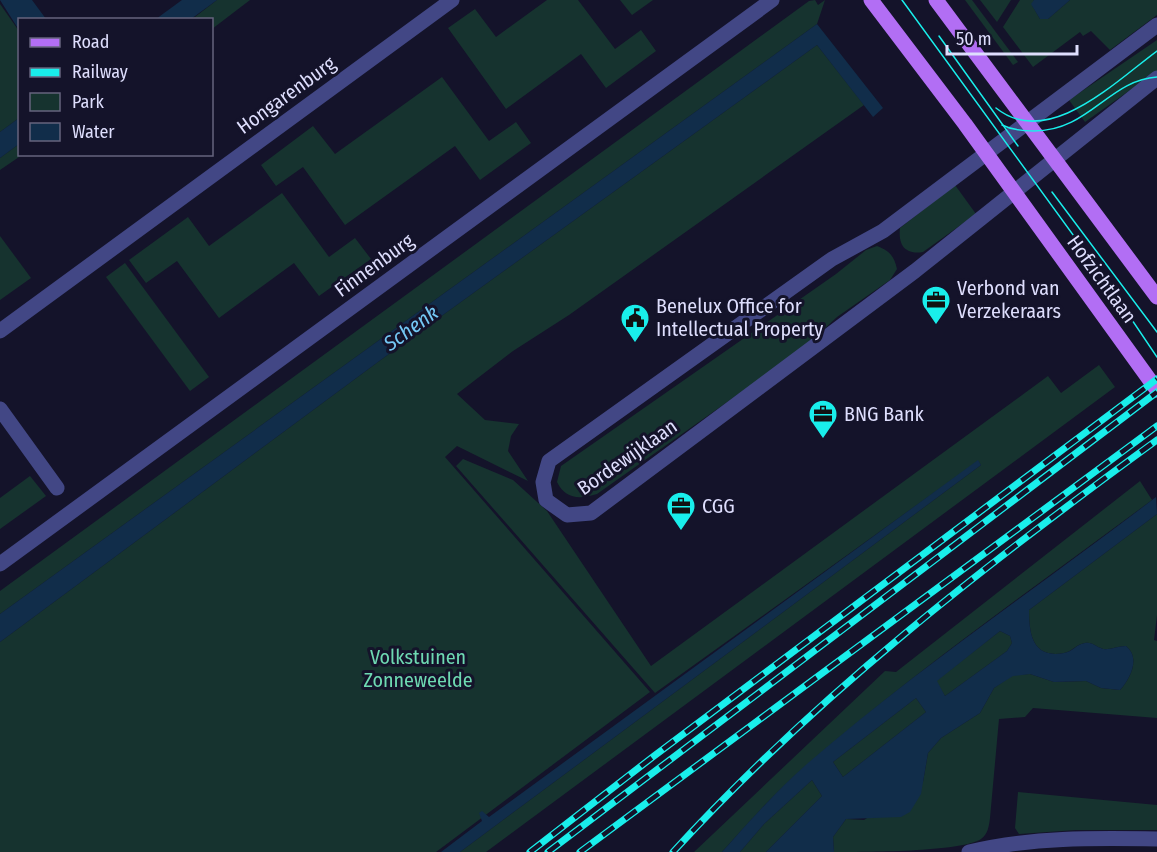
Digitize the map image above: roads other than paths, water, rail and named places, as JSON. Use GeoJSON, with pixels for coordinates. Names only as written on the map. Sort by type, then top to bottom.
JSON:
{"type":"FeatureCollection","features":[{"type":"Feature","properties":{"kind":"main road","name":"Hofzichtlaan"},"geometry":{"type":"LineString","coordinates":[[871,0],[987,154],[1157,390]]}},
{"type":"Feature","properties":{"kind":"main road","name":"Hofzichtlaan"},"geometry":{"type":"LineString","coordinates":[[936,0],[1157,297]]}},
{"type":"Feature","properties":{"kind":"street","name":"Hongarenburg"},"geometry":{"type":"LineString","coordinates":[[0,331],[452,0]]}},
{"type":"Feature","properties":{"kind":"street","name":"Finnenburg"},"geometry":{"type":"LineString","coordinates":[[0,564],[772,0]]}},
{"type":"Feature","properties":{"kind":"street"},"geometry":{"type":"LineString","coordinates":[[987,154],[1157,25]]}},
{"type":"Feature","properties":{"kind":"street"},"geometry":{"type":"LineString","coordinates":[[1013,192],[1157,78]]}},
{"type":"Feature","properties":{"kind":"street","name":"Bordewijklaan"},"geometry":{"type":"LineString","coordinates":[[987,154],[883,231],[832,259],[549,461],[543,482],[546,500],[567,515],[591,513],[915,271],[1013,192]]}},
{"type":"Feature","properties":{"kind":"street"},"geometry":{"type":"LineString","coordinates":[[0,409],[57,488]]}},
{"type":"Feature","properties":{"kind":"street"},"geometry":{"type":"LineString","coordinates":[[969,852],[1029,847],[1063,839],[1157,839]]}},
{"type":"Feature","properties":{"kind":"water"},"geometry":{"type":"Polygon","coordinates":[[[0,0],[32,0],[45,18],[18,18],[18,28],[0,0]]]}},
{"type":"Feature","properties":{"kind":"water"},"geometry":{"type":"Polygon","coordinates":[[[182,0],[217,0],[192,18],[157,18],[182,0]]]}},
{"type":"Feature","properties":{"kind":"water"},"geometry":{"type":"Polygon","coordinates":[[[1034,0],[1070,0],[1048,19],[1040,19],[1031,4],[1034,0]]]}},
{"type":"Feature","properties":{"kind":"water","name":"Schenk"},"geometry":{"type":"Polygon","coordinates":[[[817,24],[883,108],[873,117],[817,45],[382,359],[0,642],[0,614],[817,24]]]}},
{"type":"Feature","properties":{"kind":"water"},"geometry":{"type":"Polygon","coordinates":[[[18,119],[18,145],[0,158],[0,132],[18,119]]]}},
{"type":"Feature","properties":{"kind":"water"},"geometry":{"type":"Polygon","coordinates":[[[978,460],[981,465],[460,852],[441,852],[482,821],[479,813],[482,811],[489,817],[978,460]]]}},
{"type":"Feature","properties":{"kind":"water"},"geometry":{"type":"Polygon","coordinates":[[[1156,497],[1157,514],[1029,610],[1029,619],[1034,642],[1045,652],[1064,653],[1085,643],[1103,649],[1126,646],[1133,656],[1133,662],[1130,674],[1120,690],[1101,688],[1086,681],[1054,682],[1030,674],[1013,676],[994,688],[980,713],[941,738],[928,753],[921,794],[910,812],[901,817],[846,819],[833,837],[834,852],[766,852],[822,796],[812,780],[764,824],[740,852],[722,852],[785,784],[850,728],[936,660],[1156,497]],[[1000,631],[937,681],[945,696],[1007,651],[1012,643],[1010,636],[1000,631]],[[916,698],[833,762],[843,777],[926,712],[916,698]]]}},
{"type":"Feature","properties":{"kind":"tram line"},"geometry":{"type":"LineString","coordinates":[[902,0],[1095,265],[1157,357]]}},
{"type":"Feature","properties":{"kind":"tram line"},"geometry":{"type":"LineString","coordinates":[[939,36],[1018,146]]}},
{"type":"Feature","properties":{"kind":"tram line"},"geometry":{"type":"LineString","coordinates":[[996,108],[1016,119],[1037,121],[1059,116],[1102,93],[1157,51]]}},
{"type":"Feature","properties":{"kind":"tram line"},"geometry":{"type":"LineString","coordinates":[[1002,125],[1026,131],[1053,129],[1084,115],[1125,87],[1140,80],[1157,77]]}},
{"type":"Feature","properties":{"kind":"tram line"},"geometry":{"type":"LineString","coordinates":[[1052,192],[1157,332]]}},
{"type":"Feature","properties":{"kind":"railway"},"geometry":{"type":"LineString","coordinates":[[530,852],[654,756],[1157,379]]}},
{"type":"Feature","properties":{"kind":"railway"},"geometry":{"type":"LineString","coordinates":[[548,852],[1157,392]]}},
{"type":"Feature","properties":{"kind":"railway"},"geometry":{"type":"LineString","coordinates":[[580,852],[1157,426]]}},
{"type":"Feature","properties":{"kind":"railway"},"geometry":{"type":"LineString","coordinates":[[673,852],[785,739],[904,634],[1029,535],[1157,440]]}},
{"type":"Feature","properties":{"kind":"place","name":"Verbond van Verzekeraars"},"geometry":{"type":"Point","coordinates":[936,326]}},
{"type":"Feature","properties":{"kind":"place","name":"Benelux Office for Intellectual Property"},"geometry":{"type":"Point","coordinates":[635,344]}},
{"type":"Feature","properties":{"kind":"place","name":"BNG Bank"},"geometry":{"type":"Point","coordinates":[823,440]}},
{"type":"Feature","properties":{"kind":"place","name":"CGG"},"geometry":{"type":"Point","coordinates":[681,532]}},
{"type":"Feature","properties":{"kind":"park label","name":"Volkstuinen Zonneweelde"},"geometry":{"type":"Point","coordinates":[418,668]}}]}
